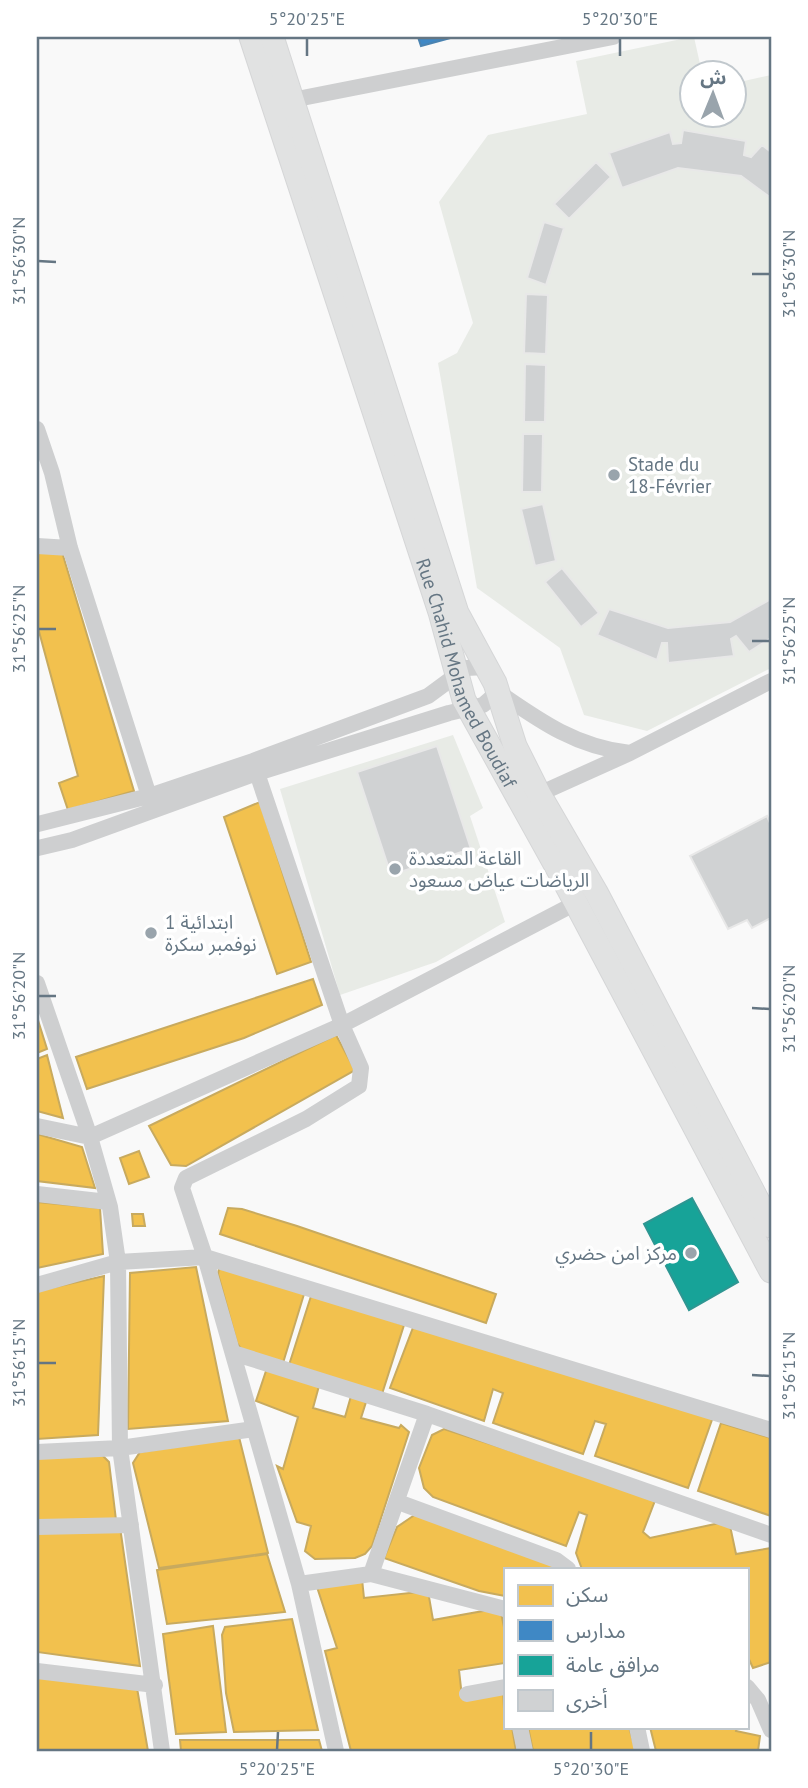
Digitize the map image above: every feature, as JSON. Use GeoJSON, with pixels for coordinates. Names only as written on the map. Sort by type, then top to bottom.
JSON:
{"type":"FeatureCollection","features":[{"type":"Feature","properties":{"kind":"main road","name":"Rue Chahid Mohamed Boudiaf"},"geometry":{"type":"LineString","coordinates":[[251,37],[440,612],[455,675],[468,709],[576,902],[771,1271]]}},
{"type":"Feature","properties":{"kind":"main road","name":"Rue Chahid Mohamed Boudiaf"},"geometry":{"type":"LineString","coordinates":[[272,37],[457,613],[498,692],[515,746],[538,794],[602,902],[771,1226]]}},
{"type":"Feature","properties":{"kind":"street"},"geometry":{"type":"LineString","coordinates":[[292,100],[613,37]]}},
{"type":"Feature","properties":{"kind":"street"},"geometry":{"type":"LineString","coordinates":[[37,429],[52,473],[70,548],[149,796]]}},
{"type":"Feature","properties":{"kind":"street"},"geometry":{"type":"LineString","coordinates":[[37,546],[70,548]]}},
{"type":"Feature","properties":{"kind":"street"},"geometry":{"type":"LineString","coordinates":[[37,848],[43,839],[38,824],[149,796],[253,761],[428,696],[466,668],[486,667]]}},
{"type":"Feature","properties":{"kind":"street"},"geometry":{"type":"LineString","coordinates":[[538,794],[630,753],[771,681]]}},
{"type":"Feature","properties":{"kind":"street"},"geometry":{"type":"LineString","coordinates":[[37,848],[72,840],[257,773],[449,713],[483,705],[498,692],[542,722],[575,740],[630,753]]}},
{"type":"Feature","properties":{"kind":"street"},"geometry":{"type":"LineString","coordinates":[[257,773],[342,1025],[362,1068],[359,1086],[306,1119],[184,1180],[183,1192],[205,1258],[299,1584],[336,1751]]}},
{"type":"Feature","properties":{"kind":"street"},"geometry":{"type":"LineString","coordinates":[[37,1126],[90,1137],[342,1025],[576,902]]}},
{"type":"Feature","properties":{"kind":"street"},"geometry":{"type":"LineString","coordinates":[[37,983],[90,1137],[108,1202],[118,1262],[120,1448],[155,1685],[162,1751]]}},
{"type":"Feature","properties":{"kind":"street"},"geometry":{"type":"LineString","coordinates":[[37,1194],[108,1202]]}},
{"type":"Feature","properties":{"kind":"street"},"geometry":{"type":"LineString","coordinates":[[37,1285],[118,1262],[205,1258],[771,1430]]}},
{"type":"Feature","properties":{"kind":"street"},"geometry":{"type":"LineString","coordinates":[[233,1353],[427,1414],[771,1535]]}},
{"type":"Feature","properties":{"kind":"street"},"geometry":{"type":"LineString","coordinates":[[371,1574],[427,1414]]}},
{"type":"Feature","properties":{"kind":"street"},"geometry":{"type":"LineString","coordinates":[[37,1452],[120,1448],[254,1429]]}},
{"type":"Feature","properties":{"kind":"street"},"geometry":{"type":"LineString","coordinates":[[398,1502],[556,1560],[567,1568]]}},
{"type":"Feature","properties":{"kind":"street"},"geometry":{"type":"LineString","coordinates":[[37,1527],[131,1525]]}},
{"type":"Feature","properties":{"kind":"street"},"geometry":{"type":"LineString","coordinates":[[299,1584],[371,1574],[504,1609]]}},
{"type":"Feature","properties":{"kind":"street"},"geometry":{"type":"LineString","coordinates":[[37,1671],[155,1685]]}},
{"type":"Feature","properties":{"kind":"street"},"geometry":{"type":"LineString","coordinates":[[467,1693],[504,1687]]}},
{"type":"Feature","properties":{"kind":"street"},"geometry":{"type":"LineString","coordinates":[[748,1689],[758,1700],[771,1730]]}},
{"type":"Feature","properties":{"kind":"street"},"geometry":{"type":"LineString","coordinates":[[520,1728],[525,1751]]}},
{"type":"Feature","properties":{"kind":"street"},"geometry":{"type":"LineString","coordinates":[[637,1728],[642,1751]]}},
{"type":"Feature","properties":{"kind":"shaded area","name":"Stade du 18-Février"},"geometry":{"type":"Polygon","coordinates":[[[694,37],[699,60],[678,60],[678,130],[748,130],[748,80],[771,75],[771,668],[647,731],[584,715],[560,648],[477,588],[438,363],[457,353],[473,323],[439,202],[488,135],[587,114],[576,61],[694,37]]]}},
{"type":"Feature","properties":{"kind":"shaded area","name":"القاعة المتعددة الرياضات عياض مسعود"},"geometry":{"type":"Polygon","coordinates":[[[453,735],[483,808],[470,816],[505,922],[436,962],[340,995],[280,789],[453,735]]]}},
{"type":"Feature","properties":{"kind":"building: سكن"},"geometry":{"type":"Polygon","coordinates":[[[37,552],[62,552],[134,791],[68,810],[59,783],[78,776],[37,624],[37,552]]]}},
{"type":"Feature","properties":{"kind":"building: سكن"},"geometry":{"type":"Polygon","coordinates":[[[260,802],[311,962],[277,974],[224,817],[260,802]]]}},
{"type":"Feature","properties":{"kind":"building: سكن"},"geometry":{"type":"Polygon","coordinates":[[[313,979],[322,1005],[244,1038],[87,1089],[76,1057],[313,979]]]}},
{"type":"Feature","properties":{"kind":"building: سكن"},"geometry":{"type":"Polygon","coordinates":[[[37,1017],[47,1049],[37,1053],[37,1017]]]}},
{"type":"Feature","properties":{"kind":"building: سكن"},"geometry":{"type":"Polygon","coordinates":[[[336,1035],[355,1070],[186,1166],[171,1165],[149,1126],[336,1035]]]}},
{"type":"Feature","properties":{"kind":"building: سكن"},"geometry":{"type":"Polygon","coordinates":[[[47,1055],[63,1118],[37,1111],[37,1059],[47,1055]]]}},
{"type":"Feature","properties":{"kind":"building: سكن"},"geometry":{"type":"Polygon","coordinates":[[[37,1134],[82,1147],[95,1188],[37,1181],[37,1134]]]}},
{"type":"Feature","properties":{"kind":"building: سكن"},"geometry":{"type":"Polygon","coordinates":[[[139,1151],[149,1177],[129,1184],[120,1158],[139,1151]]]}},
{"type":"Feature","properties":{"kind":"building: سكن"},"geometry":{"type":"Polygon","coordinates":[[[37,1202],[100,1208],[103,1254],[37,1268],[37,1202]]]}},
{"type":"Feature","properties":{"kind":"building: سكن"},"geometry":{"type":"Polygon","coordinates":[[[228,1208],[242,1209],[297,1226],[496,1294],[486,1323],[220,1234],[228,1208]]]}},
{"type":"Feature","properties":{"kind":"building: سكن"},"geometry":{"type":"Polygon","coordinates":[[[132,1214],[143,1214],[145,1226],[133,1226],[132,1214]]]}},
{"type":"Feature","properties":{"kind":"building: سكن"},"geometry":{"type":"Polygon","coordinates":[[[220,1263],[305,1291],[283,1363],[242,1350],[237,1343],[218,1274],[220,1263]]]}},
{"type":"Feature","properties":{"kind":"building: سكن"},"geometry":{"type":"Polygon","coordinates":[[[196,1267],[228,1421],[128,1429],[130,1273],[196,1267]]]}},
{"type":"Feature","properties":{"kind":"building: سكن"},"geometry":{"type":"Polygon","coordinates":[[[104,1276],[98,1435],[37,1439],[37,1291],[104,1276]]]}},
{"type":"Feature","properties":{"kind":"building: سكن"},"geometry":{"type":"Polygon","coordinates":[[[312,1293],[404,1325],[382,1394],[289,1365],[312,1293]]]}},
{"type":"Feature","properties":{"kind":"building: سكن"},"geometry":{"type":"Polygon","coordinates":[[[414,1325],[713,1417],[688,1488],[595,1456],[606,1424],[595,1421],[583,1454],[493,1423],[503,1393],[493,1389],[484,1421],[390,1388],[414,1325]]]}},
{"type":"Feature","properties":{"kind":"building: سكن"},"geometry":{"type":"Polygon","coordinates":[[[267,1368],[319,1386],[313,1408],[345,1417],[351,1396],[366,1402],[361,1418],[399,1428],[401,1425],[409,1432],[372,1546],[365,1554],[355,1558],[315,1559],[305,1551],[311,1526],[297,1522],[277,1466],[283,1469],[298,1417],[256,1401],[267,1368]]]}},
{"type":"Feature","properties":{"kind":"building: سكن"},"geometry":{"type":"Polygon","coordinates":[[[721,1423],[771,1438],[771,1516],[698,1491],[721,1423]]]}},
{"type":"Feature","properties":{"kind":"building: سكن"},"geometry":{"type":"Polygon","coordinates":[[[444,1429],[656,1498],[643,1532],[650,1538],[729,1521],[736,1554],[771,1548],[771,1662],[753,1668],[748,1657],[748,1568],[582,1568],[576,1553],[587,1515],[579,1512],[566,1546],[433,1497],[424,1488],[419,1468],[432,1435],[444,1429]]]}},
{"type":"Feature","properties":{"kind":"building: سكن"},"geometry":{"type":"Polygon","coordinates":[[[239,1437],[268,1553],[159,1568],[133,1463],[140,1452],[239,1437]]]}},
{"type":"Feature","properties":{"kind":"building: سكن"},"geometry":{"type":"Polygon","coordinates":[[[99,1452],[109,1462],[116,1520],[37,1523],[37,1457],[99,1452]]]}},
{"type":"Feature","properties":{"kind":"building: سكن"},"geometry":{"type":"Polygon","coordinates":[[[416,1514],[560,1568],[504,1568],[504,1596],[479,1591],[384,1558],[397,1527],[416,1514]]]}},
{"type":"Feature","properties":{"kind":"building: سكن"},"geometry":{"type":"Polygon","coordinates":[[[120,1527],[140,1666],[37,1652],[37,1530],[120,1527]]]}},
{"type":"Feature","properties":{"kind":"building: سكن"},"geometry":{"type":"Polygon","coordinates":[[[267,1554],[285,1612],[167,1624],[157,1570],[267,1554]]]}},
{"type":"Feature","properties":{"kind":"building: سكن"},"geometry":{"type":"Polygon","coordinates":[[[362,1579],[364,1598],[428,1591],[433,1620],[500,1608],[504,1627],[504,1663],[459,1670],[462,1697],[503,1690],[504,1728],[512,1728],[516,1751],[351,1751],[325,1651],[337,1648],[317,1587],[362,1579]]]}},
{"type":"Feature","properties":{"kind":"building: سكن"},"geometry":{"type":"Polygon","coordinates":[[[292,1619],[318,1730],[234,1732],[226,1693],[222,1635],[225,1627],[292,1619]]]}},
{"type":"Feature","properties":{"kind":"building: سكن"},"geometry":{"type":"Polygon","coordinates":[[[213,1626],[226,1732],[176,1734],[163,1634],[213,1626]]]}},
{"type":"Feature","properties":{"kind":"building: سكن"},"geometry":{"type":"Polygon","coordinates":[[[37,1676],[137,1688],[148,1751],[37,1751],[37,1676]]]}},
{"type":"Feature","properties":{"kind":"building: سكن"},"geometry":{"type":"Polygon","coordinates":[[[528,1728],[629,1728],[636,1751],[533,1751],[528,1728]]]}},
{"type":"Feature","properties":{"kind":"building: سكن"},"geometry":{"type":"Polygon","coordinates":[[[650,1728],[737,1728],[736,1731],[760,1736],[758,1751],[656,1751],[650,1728]]]}},
{"type":"Feature","properties":{"kind":"building: سكن"},"geometry":{"type":"Polygon","coordinates":[[[180,1740],[319,1740],[322,1751],[181,1751],[180,1740]]]}},
{"type":"Feature","properties":{"kind":"building: مدارس"},"geometry":{"type":"Polygon","coordinates":[[[418,37],[454,37],[421,46],[418,37]]]}},
{"type":"Feature","properties":{"kind":"building: مرافق عامة","name":"مركز امن حضري"},"geometry":{"type":"Polygon","coordinates":[[[692,1198],[738,1282],[689,1310],[644,1224],[692,1198]]]}},
{"type":"Feature","properties":{"kind":"building: أخرى"},"geometry":{"type":"Polygon","coordinates":[[[683,130],[746,141],[744,155],[751,157],[762,145],[771,152],[771,198],[741,176],[678,168],[622,188],[609,153],[670,132],[673,144],[681,143],[683,130]]]}},
{"type":"Feature","properties":{"kind":"building: أخرى"},"geometry":{"type":"Polygon","coordinates":[[[596,162],[611,177],[569,219],[554,204],[596,162]]]}},
{"type":"Feature","properties":{"kind":"building: أخرى"},"geometry":{"type":"Polygon","coordinates":[[[544,222],[564,228],[546,285],[527,278],[544,222]]]}},
{"type":"Feature","properties":{"kind":"building: أخرى"},"geometry":{"type":"Polygon","coordinates":[[[526,294],[548,295],[546,354],[524,353],[526,294]]]}},
{"type":"Feature","properties":{"kind":"building: أخرى"},"geometry":{"type":"Polygon","coordinates":[[[525,364],[546,365],[545,422],[524,422],[525,364]]]}},
{"type":"Feature","properties":{"kind":"building: أخرى"},"geometry":{"type":"Polygon","coordinates":[[[523,434],[543,434],[542,492],[522,492],[523,434]]]}},
{"type":"Feature","properties":{"kind":"building: أخرى"},"geometry":{"type":"Polygon","coordinates":[[[543,504],[556,561],[535,566],[521,509],[543,504]]]}},
{"type":"Feature","properties":{"kind":"building: أخرى"},"geometry":{"type":"Polygon","coordinates":[[[562,568],[599,613],[581,627],[545,582],[562,568]]]}},
{"type":"Feature","properties":{"kind":"building: أخرى"},"geometry":{"type":"Polygon","coordinates":[[[771,599],[771,638],[749,652],[736,636],[731,639],[734,656],[668,663],[667,643],[662,643],[657,660],[597,635],[609,609],[668,628],[730,622],[771,599]]]}},
{"type":"Feature","properties":{"kind":"building: أخرى"},"geometry":{"type":"Polygon","coordinates":[[[437,746],[471,849],[391,875],[357,772],[437,746]]]}},
{"type":"Feature","properties":{"kind":"building: أخرى"},"geometry":{"type":"Polygon","coordinates":[[[767,816],[771,825],[771,918],[752,928],[747,920],[728,929],[690,856],[767,816]]]}},
{"type":"Feature","properties":{"kind":"place","name":"Stade du 18-Février"},"geometry":{"type":"Point","coordinates":[614,475]}},
{"type":"Feature","properties":{"kind":"place","name":"القاعة المتعددة الرياضات عياض مسعود"},"geometry":{"type":"Point","coordinates":[395,869]}},
{"type":"Feature","properties":{"kind":"place","name":"ابتدائية 1 نوفمبر سكرة"},"geometry":{"type":"Point","coordinates":[151,933]}},
{"type":"Feature","properties":{"kind":"place","name":"مركز امن حضري"},"geometry":{"type":"Point","coordinates":[691,1253]}}]}
